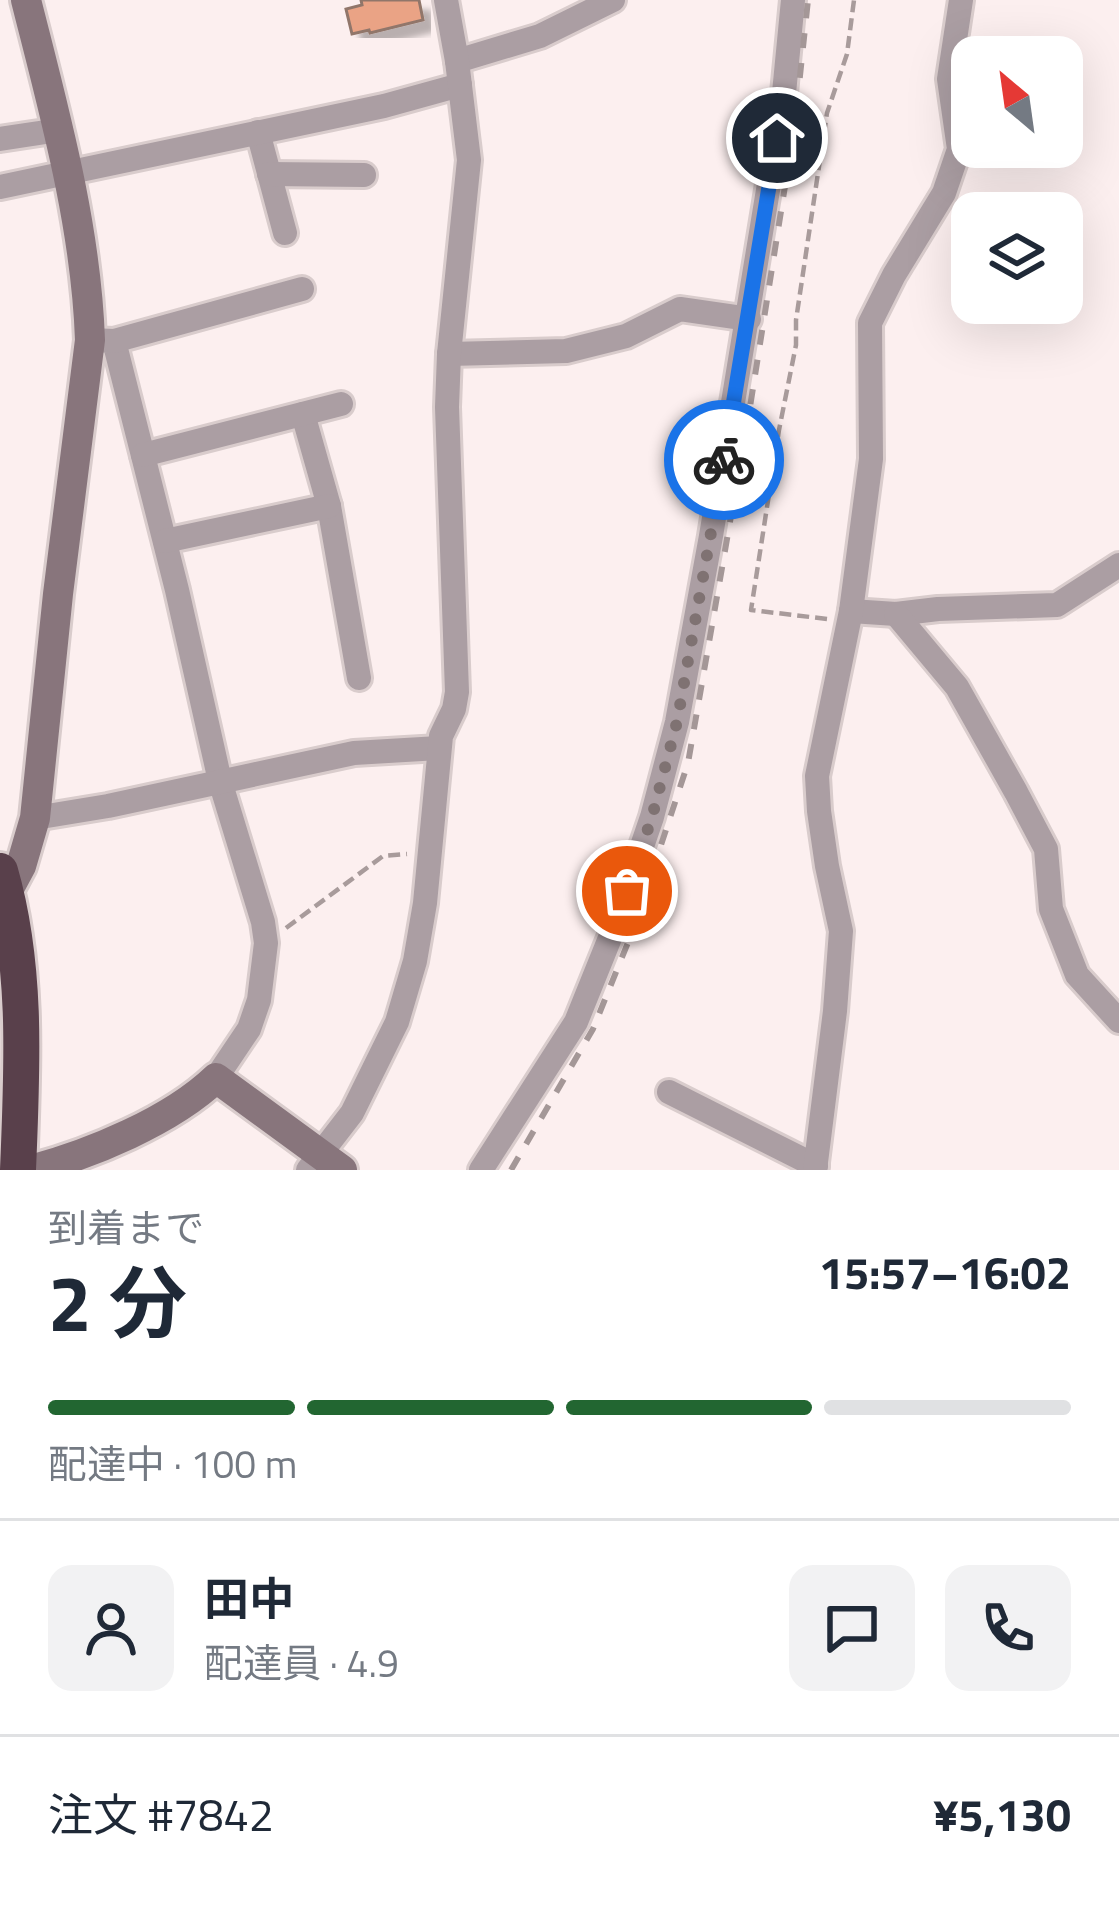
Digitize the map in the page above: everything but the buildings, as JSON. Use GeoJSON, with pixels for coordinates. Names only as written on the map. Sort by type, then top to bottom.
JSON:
{"type":"FeatureCollection","features":[{"type":"Feature","properties":{"kind":"highway"},"geometry":{"type":"LineString","coordinates":[[2,888],[16,938],[20,988],[18,1170]]}},
{"type":"Feature","properties":{"kind":"main road"},"geometry":{"type":"LineString","coordinates":[[2,888],[21,866],[35,818],[58,594],[102,341],[88,299],[68,173],[26,0]]}},
{"type":"Feature","properties":{"kind":"main road"},"geometry":{"type":"LineString","coordinates":[[50,1167],[162,1116],[200,1094],[216,1078],[323,1164]]}},
{"type":"Feature","properties":{"kind":"street"},"geometry":{"type":"LineString","coordinates":[[323,1164],[397,1022],[415,961],[439,748],[457,692],[449,510],[449,354],[469,160],[446,0]]}},
{"type":"Feature","properties":{"kind":"street"},"geometry":{"type":"LineString","coordinates":[[0,187],[384,106],[613,0]]}},
{"type":"Feature","properties":{"kind":"street"},"geometry":{"type":"LineString","coordinates":[[481,1170],[576,1022],[652,817],[677,722],[748,319],[784,93],[793,0]]}},
{"type":"Feature","properties":{"kind":"street"},"geometry":{"type":"LineString","coordinates":[[669,1092],[815,1168],[842,931],[817,776],[850,616],[871,459],[870,323],[944,193],[958,149],[950,80],[961,0]]}},
{"type":"Feature","properties":{"kind":"street"},"geometry":{"type":"LineString","coordinates":[[0,139],[59,130]]}},
{"type":"Feature","properties":{"kind":"street"},"geometry":{"type":"LineString","coordinates":[[257,132],[285,233]]}},
{"type":"Feature","properties":{"kind":"street"},"geometry":{"type":"LineString","coordinates":[[268,174],[364,175]]}},
{"type":"Feature","properties":{"kind":"street"},"geometry":{"type":"LineString","coordinates":[[216,1078],[250,1029],[260,1000],[266,943],[220,781],[143,455],[102,341],[302,290]]}},
{"type":"Feature","properties":{"kind":"street"},"geometry":{"type":"LineString","coordinates":[[449,354],[566,350],[626,337],[680,310],[748,319]]}},
{"type":"Feature","properties":{"kind":"street"},"geometry":{"type":"LineString","coordinates":[[143,455],[341,404]]}},
{"type":"Feature","properties":{"kind":"street"},"geometry":{"type":"LineString","coordinates":[[303,414],[329,506],[359,678]]}},
{"type":"Feature","properties":{"kind":"street"},"geometry":{"type":"LineString","coordinates":[[165,541],[329,506]]}},
{"type":"Feature","properties":{"kind":"street"},"geometry":{"type":"LineString","coordinates":[[850,616],[1057,605],[1119,565]]}},
{"type":"Feature","properties":{"kind":"street"},"geometry":{"type":"LineString","coordinates":[[896,614],[957,687],[1016,792],[1046,849],[1051,909],[1077,975],[1119,1021]]}},
{"type":"Feature","properties":{"kind":"street"},"geometry":{"type":"LineString","coordinates":[[35,818],[354,753],[439,748]]}},
{"type":"Feature","properties":{"kind":"path"},"geometry":{"type":"LineString","coordinates":[[850,616],[751,610],[796,345],[827,113],[847,54],[854,0]]}},
{"type":"Feature","properties":{"kind":"path"},"geometry":{"type":"LineString","coordinates":[[266,943],[382,856],[430,853]]}},
{"type":"Feature","properties":{"kind":"railway"},"geometry":{"type":"LineString","coordinates":[[511,1170],[593,1029],[633,930],[688,763],[795,123],[808,0]]}},
{"type":"Feature","properties":{"kind":"way so far"},"geometry":{"type":"LineString","coordinates":[[627,891],[677,722],[724,460]]}},
{"type":"Feature","properties":{"kind":"route"},"geometry":{"type":"LineString","coordinates":[[724,460],[777,138]]}}]}
